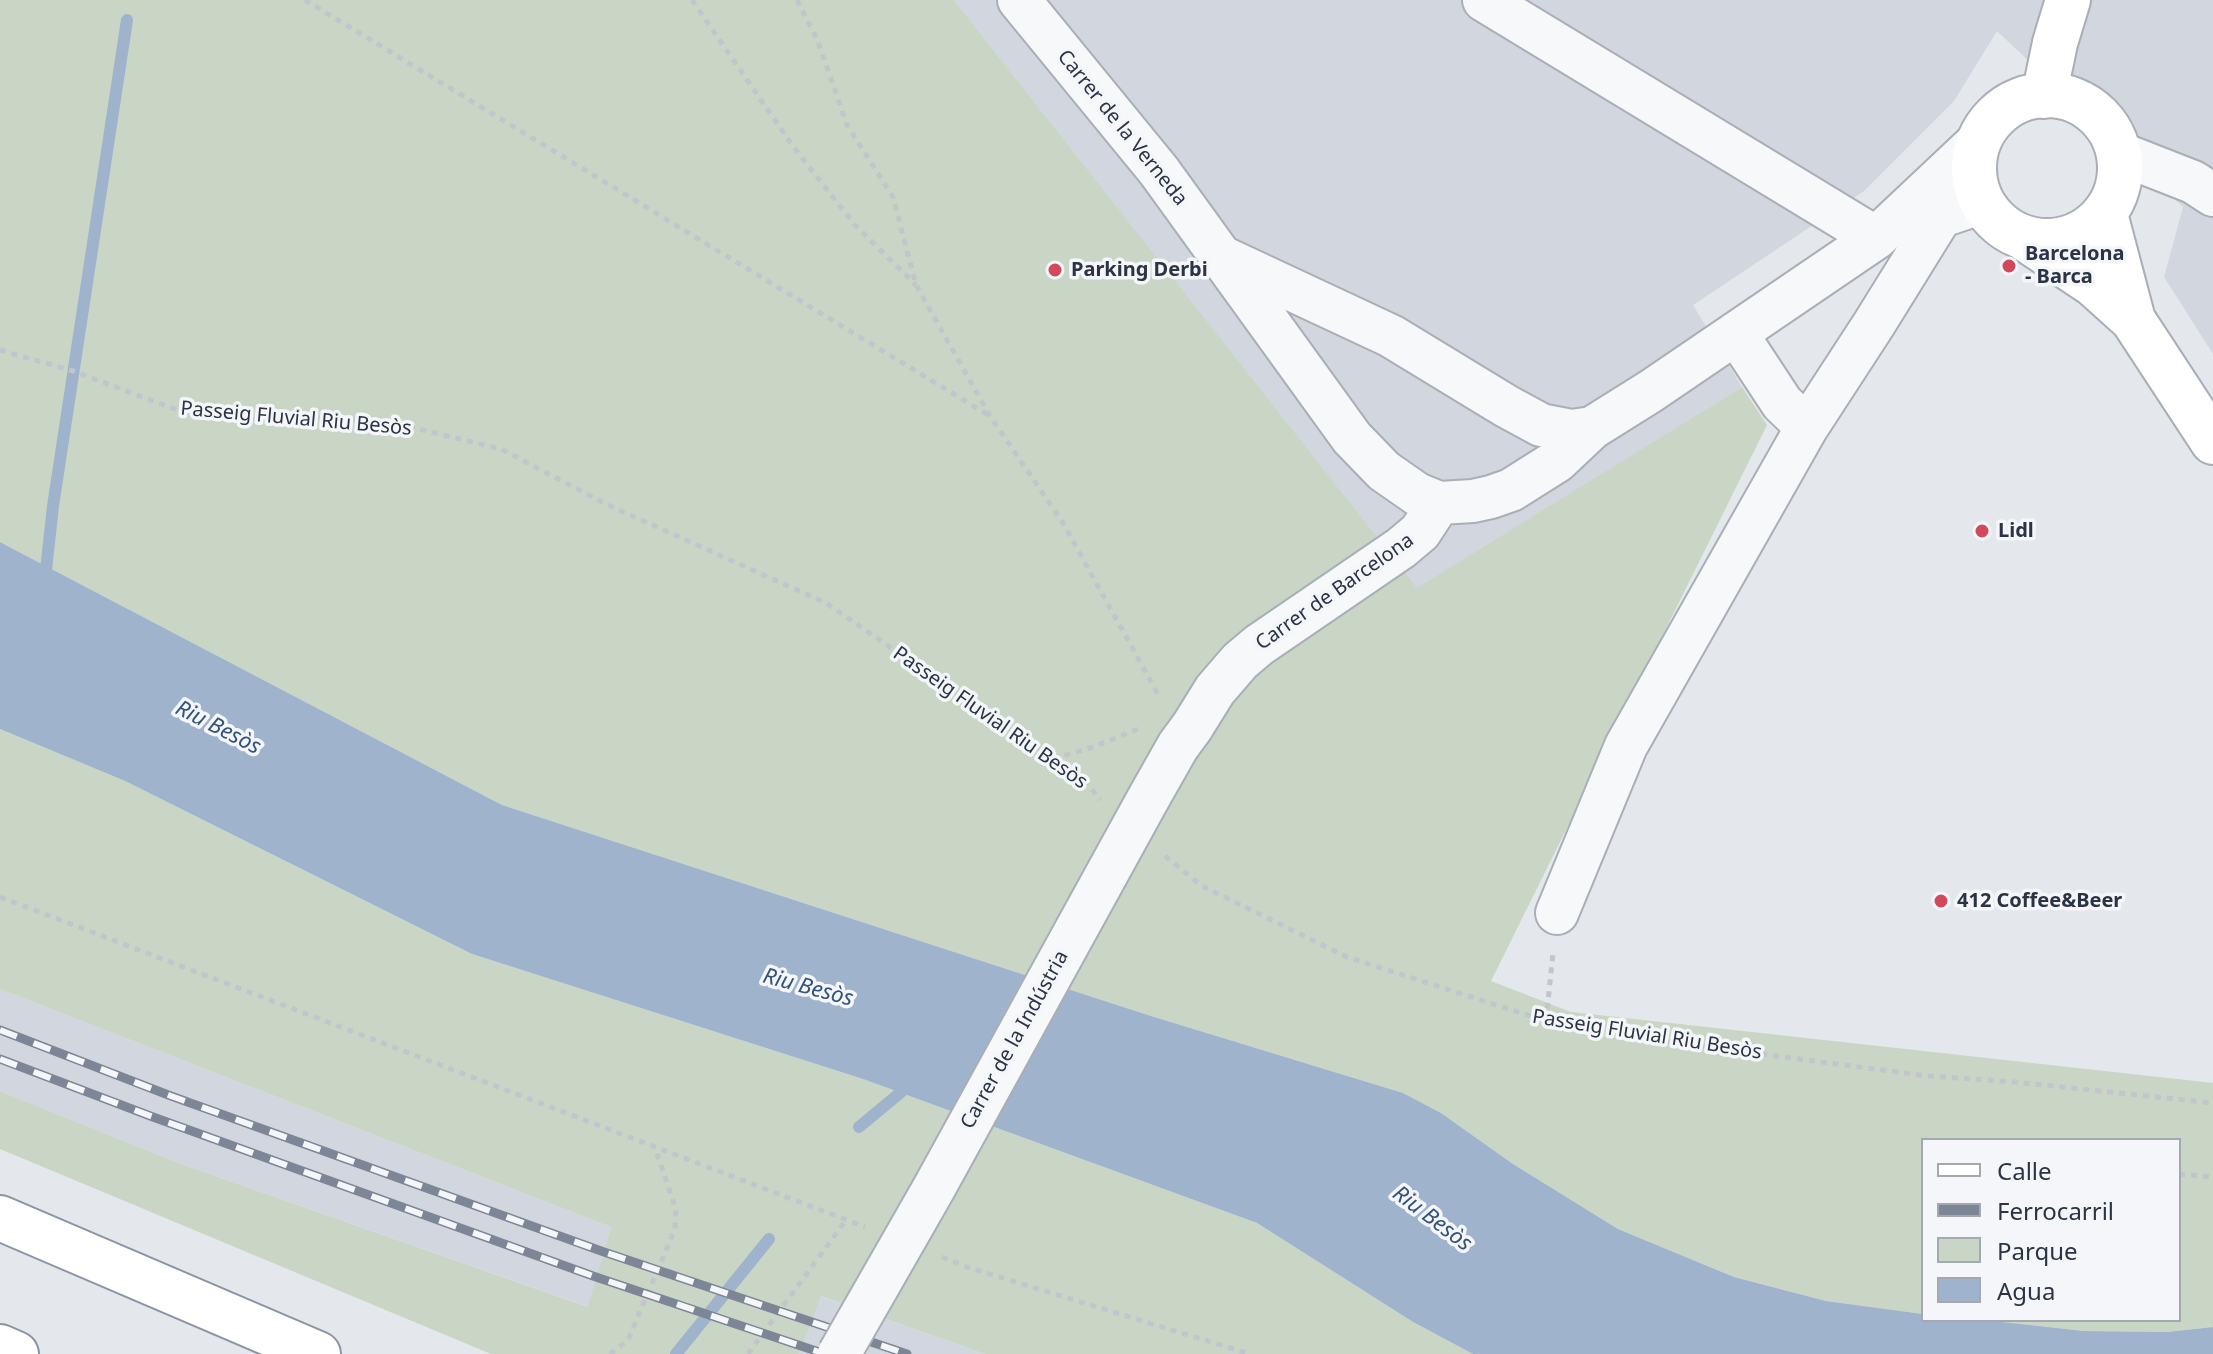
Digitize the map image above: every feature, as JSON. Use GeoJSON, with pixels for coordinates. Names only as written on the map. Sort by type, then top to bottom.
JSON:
{"type":"FeatureCollection","features":[{"type":"Feature","properties":{"kind":"main road"},"geometry":{"type":"LineString","coordinates":[[2044,96],[2068,0]]}},
{"type":"Feature","properties":{"kind":"main road"},"geometry":{"type":"LineString","coordinates":[[2027,240],[2053,243],[2086,231],[2105,214],[2120,179],[2119,153],[2109,128],[2091,109],[2061,96],[2025,98],[2011,104],[1991,120],[1978,142],[1974,167],[1976,187],[1961,209],[2027,240],[2093,284],[2133,320],[2213,442]]}},
{"type":"Feature","properties":{"kind":"main road"},"geometry":{"type":"LineString","coordinates":[[2105,214],[2133,320]]}},
{"type":"Feature","properties":{"kind":"main road"},"geometry":{"type":"LineString","coordinates":[[0,1218],[318,1354]]}},
{"type":"Feature","properties":{"kind":"main road"},"geometry":{"type":"LineString","coordinates":[[0,1347],[16,1354]]}},
{"type":"Feature","properties":{"kind":"street","name":"Carrer de la Verneda"},"geometry":{"type":"LineString","coordinates":[[1019,0],[1159,171],[1352,438],[1384,471],[1417,494],[1439,503]]}},
{"type":"Feature","properties":{"kind":"street"},"geometry":{"type":"LineString","coordinates":[[1484,0],[1876,238]]}},
{"type":"Feature","properties":{"kind":"street"},"geometry":{"type":"LineString","coordinates":[[1439,503],[1473,501],[1511,490],[1557,461],[1592,428],[1876,238],[1978,142]]}},
{"type":"Feature","properties":{"kind":"street"},"geometry":{"type":"LineString","coordinates":[[2119,153],[2193,182],[2213,195]]}},
{"type":"Feature","properties":{"kind":"street"},"geometry":{"type":"LineString","coordinates":[[1876,238],[1961,209]]}},
{"type":"Feature","properties":{"kind":"street"},"geometry":{"type":"LineString","coordinates":[[1557,913],[1626,746],[1807,427],[1874,324],[1961,209]]}},
{"type":"Feature","properties":{"kind":"street","name":"Carrer de la Verneda"},"geometry":{"type":"LineString","coordinates":[[1223,258],[1391,336],[1541,425],[1572,431],[1592,428]]}},
{"type":"Feature","properties":{"kind":"street"},"geometry":{"type":"LineString","coordinates":[[1736,333],[1782,403],[1807,427]]}},
{"type":"Feature","properties":{"kind":"street"},"geometry":{"type":"LineString","coordinates":[[1307,376],[1314,357],[1331,341],[1358,334],[1391,336]]}},
{"type":"Feature","properties":{"kind":"street","name":"Carrer de Barcelona"},"geometry":{"type":"LineString","coordinates":[[1177,715],[1215,690],[1259,645],[1401,548],[1420,532],[1439,503]]}},
{"type":"Feature","properties":{"kind":"street","name":"Carrer de la Indústria"},"geometry":{"type":"LineString","coordinates":[[839,1354],[1178,746],[1177,715]]}},
{"type":"Feature","properties":{"kind":"path"},"geometry":{"type":"LineString","coordinates":[[305,0],[990,416]]}},
{"type":"Feature","properties":{"kind":"path"},"geometry":{"type":"LineString","coordinates":[[692,0],[801,156],[854,224],[916,285]]}},
{"type":"Feature","properties":{"kind":"path"},"geometry":{"type":"LineString","coordinates":[[797,0],[817,39],[847,125],[893,197],[916,285],[990,416],[1063,523],[1177,715],[1052,759]]}},
{"type":"Feature","properties":{"kind":"path","name":"Passeig Fluvial Riu Besòs"},"geometry":{"type":"LineString","coordinates":[[0,350],[73,371],[180,411],[255,419],[325,417],[394,423],[501,449],[608,505],[826,603],[1087,783],[1101,802]]}},
{"type":"Feature","properties":{"kind":"path","name":"Passeig Fluvial Riu Besòs"},"geometry":{"type":"LineString","coordinates":[[1155,848],[1202,886],[1347,957],[1546,1021],[1647,1039],[1928,1076],[2213,1103]]}},
{"type":"Feature","properties":{"kind":"path"},"geometry":{"type":"LineString","coordinates":[[0,897],[873,1231]]}},
{"type":"Feature","properties":{"kind":"path"},"geometry":{"type":"LineString","coordinates":[[1546,1021],[1557,913]]}},
{"type":"Feature","properties":{"kind":"path"},"geometry":{"type":"LineString","coordinates":[[610,1354],[628,1340],[675,1229],[676,1209],[655,1147]]}},
{"type":"Feature","properties":{"kind":"path"},"geometry":{"type":"LineString","coordinates":[[2181,1174],[2213,1177]]}},
{"type":"Feature","properties":{"kind":"path"},"geometry":{"type":"LineString","coordinates":[[748,1354],[846,1220]]}},
{"type":"Feature","properties":{"kind":"path"},"geometry":{"type":"LineString","coordinates":[[940,1257],[1250,1354]]}},
{"type":"Feature","properties":{"kind":"shaded area"},"geometry":{"type":"Polygon","coordinates":[[[954,0],[2213,0],[2213,354],[2164,277],[2183,207],[1997,31],[1954,101],[1864,191],[1693,305],[1742,387],[1417,589],[954,0]]]}},
{"type":"Feature","properties":{"kind":"shaded area"},"geometry":{"type":"Polygon","coordinates":[[[0,989],[611,1227],[589,1307],[184,1165],[0,1091],[0,989]]]}},
{"type":"Feature","properties":{"kind":"shaded area"},"geometry":{"type":"Polygon","coordinates":[[[820,1296],[985,1354],[799,1354],[820,1296]]]}},
{"type":"Feature","properties":{"kind":"green space"},"geometry":{"type":"Polygon","coordinates":[[[0,0],[954,0],[1417,588],[1742,387],[1767,425],[1491,981],[1571,1012],[2213,1083],[2213,1327],[2167,1332],[2084,1331],[2003,1322],[2181,1322],[2181,1138],[1921,1138],[1921,1314],[1826,1301],[1734,1277],[1618,1229],[1513,1164],[1441,1113],[1403,1093],[1151,1016],[502,805],[0,542],[0,0]]]}},
{"type":"Feature","properties":{"kind":"green space"},"geometry":{"type":"Polygon","coordinates":[[[0,729],[125,781],[472,954],[863,1079],[1257,1223],[1413,1322],[1473,1354],[985,1354],[821,1296],[799,1354],[491,1354],[0,1149],[0,1091],[184,1165],[588,1307],[611,1227],[0,989],[0,729]]]}},
{"type":"Feature","properties":{"kind":"water","name":"Riu Besòs"},"geometry":{"type":"Polygon","coordinates":[[[0,542],[502,805],[1151,1016],[1403,1093],[1441,1113],[1513,1164],[1618,1229],[1734,1277],[1826,1301],[1921,1314],[1921,1322],[2003,1322],[2084,1331],[2167,1332],[2213,1327],[2213,1354],[1473,1354],[1413,1322],[1257,1223],[863,1079],[472,954],[125,781],[0,729],[0,542]]]}},
{"type":"Feature","properties":{"kind":"waterway"},"geometry":{"type":"LineString","coordinates":[[45,579],[53,506],[127,20]]}},
{"type":"Feature","properties":{"kind":"waterway"},"geometry":{"type":"LineString","coordinates":[[859,1127],[912,1083]]}},
{"type":"Feature","properties":{"kind":"waterway"},"geometry":{"type":"LineString","coordinates":[[676,1354],[769,1239]]}},
{"type":"Feature","properties":{"kind":"railway"},"geometry":{"type":"LineString","coordinates":[[0,1030],[171,1096],[604,1252],[907,1354]]}},
{"type":"Feature","properties":{"kind":"railway"},"geometry":{"type":"LineString","coordinates":[[0,1059],[593,1276],[825,1354]]}},
{"type":"Feature","properties":{"kind":"place","name":"Barcelona - Barca"},"geometry":{"type":"Point","coordinates":[2009,266]}},
{"type":"Feature","properties":{"kind":"place","name":"Parking Derbi"},"geometry":{"type":"Point","coordinates":[1055,270]}},
{"type":"Feature","properties":{"kind":"place","name":"Lidl"},"geometry":{"type":"Point","coordinates":[1982,531]}},
{"type":"Feature","properties":{"kind":"place","name":"412 Coffee&Beer"},"geometry":{"type":"Point","coordinates":[1941,901]}}]}
